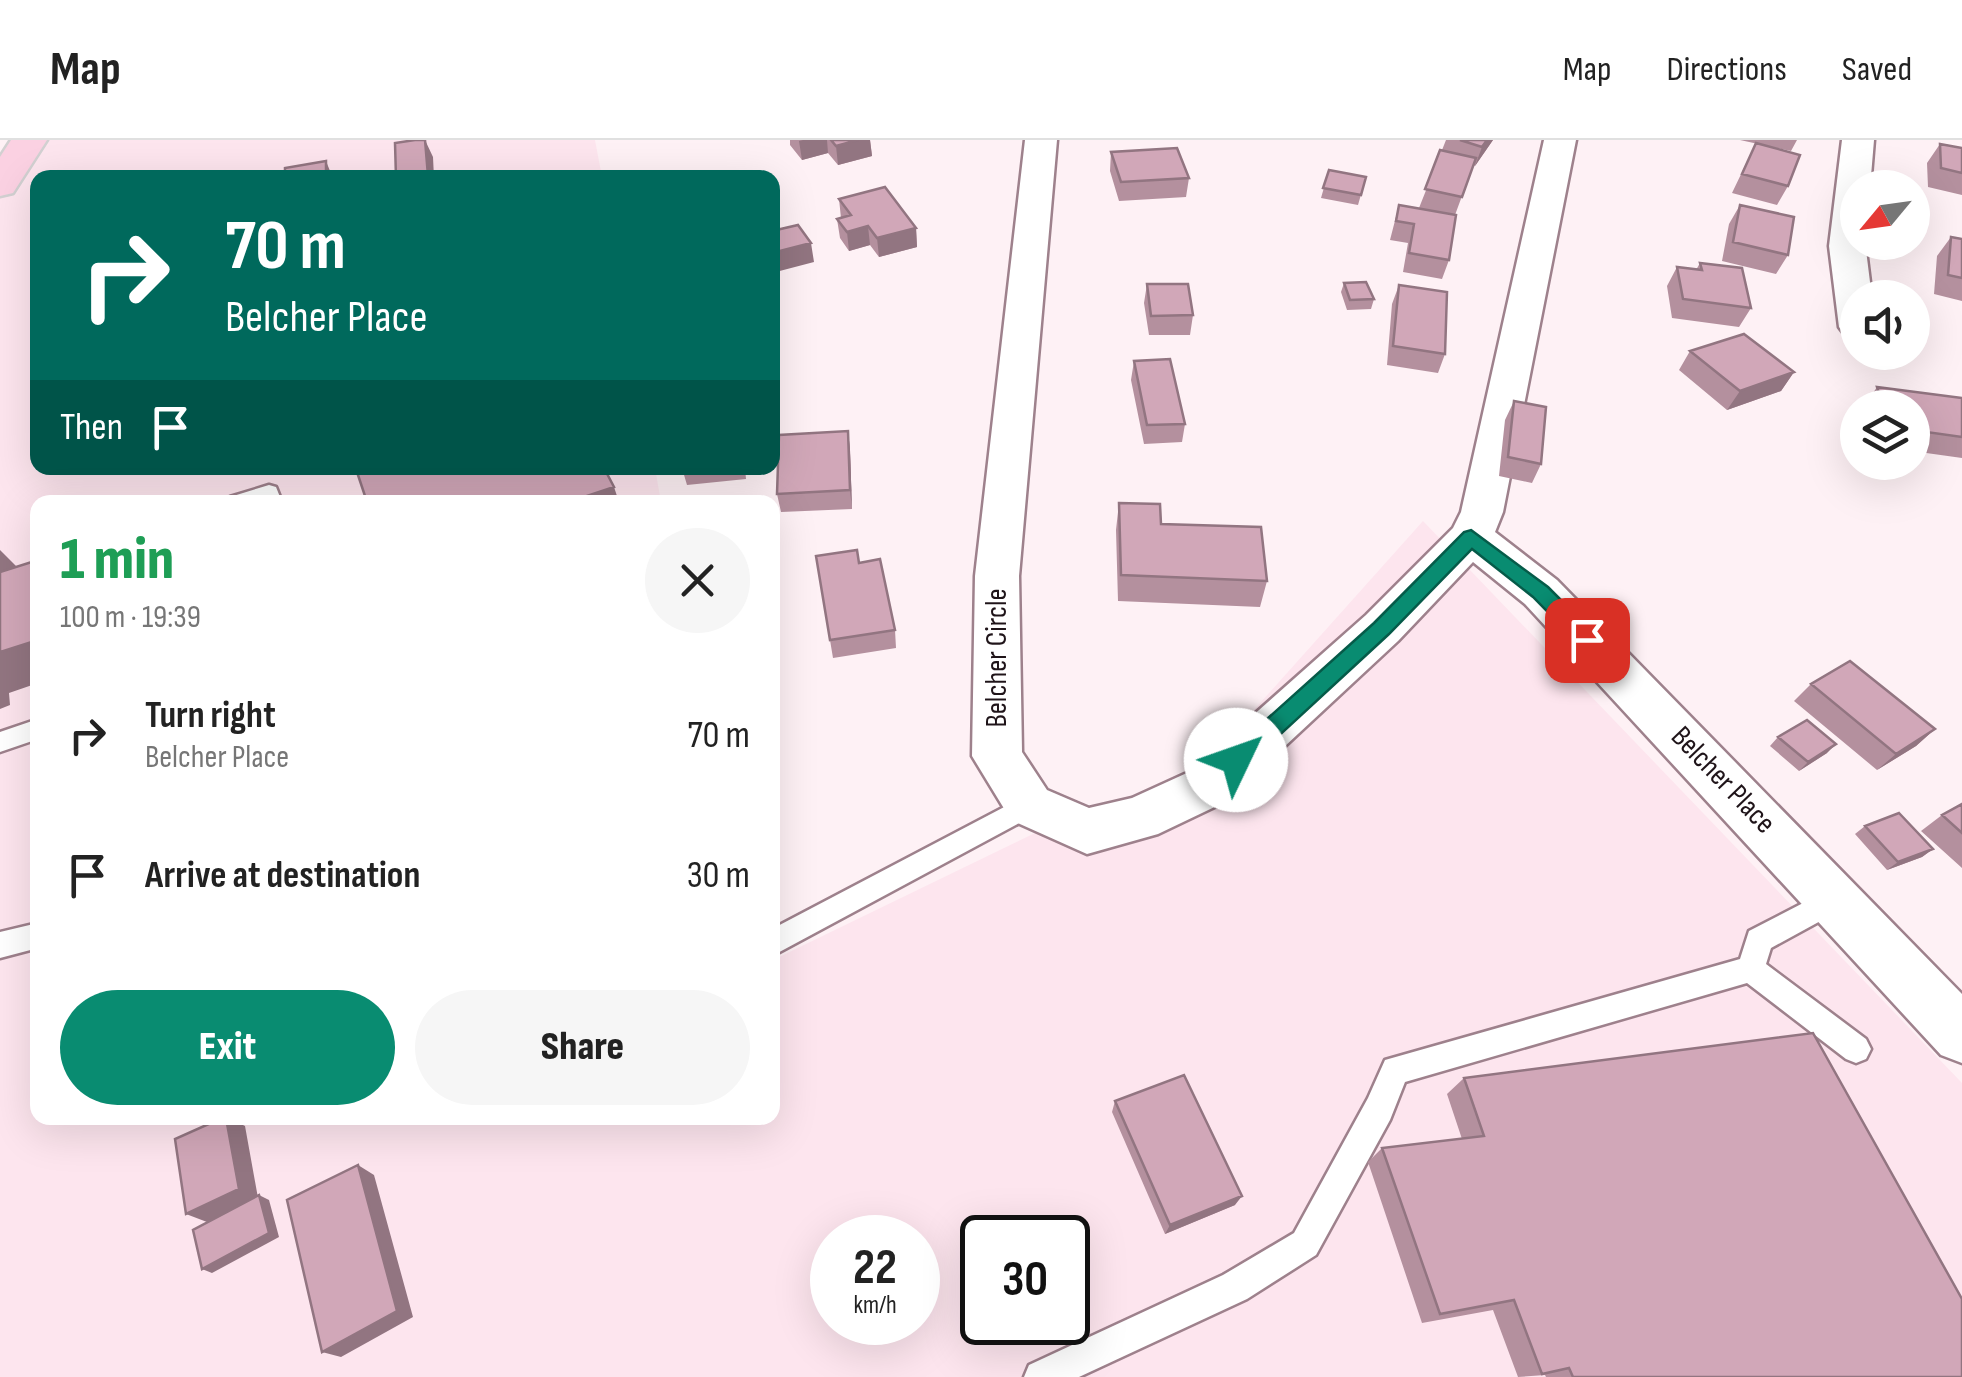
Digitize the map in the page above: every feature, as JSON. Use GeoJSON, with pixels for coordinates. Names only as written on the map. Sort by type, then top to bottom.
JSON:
{"type":"FeatureCollection","features":[{"type":"Feature","properties":{"kind":"main road"},"geometry":{"type":"LineString","coordinates":[[0,185],[30,140]]}},
{"type":"Feature","properties":{"kind":"street","name":"Belcher Circle"},"geometry":{"type":"LineString","coordinates":[[1029,805],[997,756],[997,576],[1041,140]]}},
{"type":"Feature","properties":{"kind":"street"},"geometry":{"type":"LineString","coordinates":[[1029,805],[1087,830],[1140,818],[1208,786],[1382,628],[1471,537],[1482,512],[1560,140]]}},
{"type":"Feature","properties":{"kind":"street"},"geometry":{"type":"LineString","coordinates":[[1852,280],[1847,246],[1858,140]]}},
{"type":"Feature","properties":{"kind":"street","name":"Belcher Place"},"geometry":{"type":"LineString","coordinates":[[1471,537],[1540,592],[1836,898],[1962,1036]]}},
{"type":"Feature","properties":{"kind":"lane"},"geometry":{"type":"LineString","coordinates":[[0,742],[30,732]]}},
{"type":"Feature","properties":{"kind":"lane"},"geometry":{"type":"LineString","coordinates":[[780,939],[1029,805]]}},
{"type":"Feature","properties":{"kind":"lane"},"geometry":{"type":"LineString","coordinates":[[1751,969],[1759,940],[1836,898]]}},
{"type":"Feature","properties":{"kind":"lane"},"geometry":{"type":"LineString","coordinates":[[0,945],[30,937]]}},
{"type":"Feature","properties":{"kind":"lane"},"geometry":{"type":"LineString","coordinates":[[1751,969],[1856,1049]]}},
{"type":"Feature","properties":{"kind":"lane"},"geometry":{"type":"LineString","coordinates":[[1040,1377],[1235,1287],[1305,1244],[1395,1070],[1751,969]]}},
{"type":"Feature","properties":{"kind":"shaded area"},"geometry":{"type":"Polygon","coordinates":[[[21,140],[595,140],[601,170],[30,170],[30,475],[656,475],[660,495],[30,495],[30,1125],[780,1125],[780,957],[1072,815],[1184,788],[1423,521],[1962,1083],[1962,1377],[0,1377],[0,175],[21,140]]]}},
{"type":"Feature","properties":{"kind":"building"},"geometry":{"type":"Polygon","coordinates":[[[425,140],[428,170],[396,170],[395,143],[425,140]]]}},
{"type":"Feature","properties":{"kind":"building"},"geometry":{"type":"Polygon","coordinates":[[[831,140],[858,140],[836,146],[831,140]]]}},
{"type":"Feature","properties":{"kind":"building"},"geometry":{"type":"Polygon","coordinates":[[[1460,140],[1487,140],[1482,147],[1460,140]]]}},
{"type":"Feature","properties":{"kind":"building"},"geometry":{"type":"Polygon","coordinates":[[[1756,143],[1800,155],[1788,186],[1742,174],[1756,143]]]}},
{"type":"Feature","properties":{"kind":"building"},"geometry":{"type":"Polygon","coordinates":[[[1940,144],[1962,148],[1962,173],[1941,168],[1940,144]]]}},
{"type":"Feature","properties":{"kind":"building"},"geometry":{"type":"Polygon","coordinates":[[[1177,148],[1189,178],[1121,182],[1111,152],[1177,148]]]}},
{"type":"Feature","properties":{"kind":"building"},"geometry":{"type":"Polygon","coordinates":[[[1440,150],[1476,158],[1462,197],[1425,189],[1440,150]]]}},
{"type":"Feature","properties":{"kind":"building"},"geometry":{"type":"Polygon","coordinates":[[[326,161],[326,170],[285,168],[326,161]]]}},
{"type":"Feature","properties":{"kind":"building"},"geometry":{"type":"Polygon","coordinates":[[[1329,170],[1366,177],[1361,195],[1323,188],[1329,170]]]}},
{"type":"Feature","properties":{"kind":"building"},"geometry":{"type":"Polygon","coordinates":[[[885,187],[916,228],[877,238],[868,226],[847,232],[837,219],[851,215],[839,199],[885,187]]]}},
{"type":"Feature","properties":{"kind":"building"},"geometry":{"type":"Polygon","coordinates":[[[1399,205],[1456,215],[1449,260],[1409,253],[1414,224],[1396,221],[1399,205]]]}},
{"type":"Feature","properties":{"kind":"building"},"geometry":{"type":"Polygon","coordinates":[[[1740,205],[1794,217],[1788,255],[1733,242],[1740,205]]]}},
{"type":"Feature","properties":{"kind":"building"},"geometry":{"type":"Polygon","coordinates":[[[798,225],[811,243],[780,251],[780,229],[798,225]]]}},
{"type":"Feature","properties":{"kind":"building"},"geometry":{"type":"Polygon","coordinates":[[[1951,237],[1962,239],[1962,278],[1948,275],[1951,237]]]}},
{"type":"Feature","properties":{"kind":"building"},"geometry":{"type":"Polygon","coordinates":[[[1700,263],[1742,268],[1751,308],[1683,299],[1677,267],[1702,270],[1700,263]]]}},
{"type":"Feature","properties":{"kind":"building"},"geometry":{"type":"Polygon","coordinates":[[[1366,282],[1374,299],[1350,300],[1344,283],[1366,282]]]}},
{"type":"Feature","properties":{"kind":"building"},"geometry":{"type":"Polygon","coordinates":[[[1147,284],[1188,284],[1193,315],[1151,316],[1147,284]]]}},
{"type":"Feature","properties":{"kind":"building"},"geometry":{"type":"Polygon","coordinates":[[[1399,285],[1447,292],[1445,354],[1393,346],[1399,285]]]}},
{"type":"Feature","properties":{"kind":"building"},"geometry":{"type":"Polygon","coordinates":[[[1744,334],[1794,372],[1740,391],[1690,351],[1744,334]]]}},
{"type":"Feature","properties":{"kind":"building"},"geometry":{"type":"Polygon","coordinates":[[[1170,359],[1185,424],[1147,425],[1134,361],[1170,359]]]}},
{"type":"Feature","properties":{"kind":"building"},"geometry":{"type":"Polygon","coordinates":[[[1930,394],[1962,398],[1962,437],[1930,433],[1930,394]]]}},
{"type":"Feature","properties":{"kind":"building"},"geometry":{"type":"Polygon","coordinates":[[[1514,401],[1546,407],[1541,464],[1508,457],[1514,401]]]}},
{"type":"Feature","properties":{"kind":"building"},"geometry":{"type":"Polygon","coordinates":[[[848,431],[850,490],[777,494],[780,435],[848,431]]]}},
{"type":"Feature","properties":{"kind":"building"},"geometry":{"type":"Polygon","coordinates":[[[358,475],[608,475],[614,487],[590,495],[365,495],[358,475]]]}},
{"type":"Feature","properties":{"kind":"building"},"geometry":{"type":"Polygon","coordinates":[[[1119,503],[1160,504],[1161,524],[1261,527],[1267,581],[1121,575],[1119,503]]]}},
{"type":"Feature","properties":{"kind":"building"},"geometry":{"type":"Polygon","coordinates":[[[857,550],[859,563],[880,559],[895,630],[830,640],[816,556],[857,550]]]}},
{"type":"Feature","properties":{"kind":"building"},"geometry":{"type":"Polygon","coordinates":[[[30,563],[30,643],[0,652],[0,572],[30,563]]]}},
{"type":"Feature","properties":{"kind":"building"},"geometry":{"type":"Polygon","coordinates":[[[1850,661],[1935,729],[1896,754],[1811,684],[1850,661]]]}},
{"type":"Feature","properties":{"kind":"building"},"geometry":{"type":"Polygon","coordinates":[[[1807,720],[1836,744],[1808,762],[1778,737],[1807,720]]]}},
{"type":"Feature","properties":{"kind":"building"},"geometry":{"type":"Polygon","coordinates":[[[1962,804],[1962,833],[1942,815],[1962,804]]]}},
{"type":"Feature","properties":{"kind":"building"},"geometry":{"type":"Polygon","coordinates":[[[1899,813],[1933,849],[1898,862],[1865,826],[1899,813]]]}},
{"type":"Feature","properties":{"kind":"building"},"geometry":{"type":"Polygon","coordinates":[[[1813,1033],[1962,1299],[1962,1377],[1573,1377],[1569,1368],[1542,1374],[1514,1300],[1440,1314],[1382,1148],[1484,1136],[1464,1078],[1813,1033]]]}},
{"type":"Feature","properties":{"kind":"building"},"geometry":{"type":"Polygon","coordinates":[[[1184,1075],[1242,1196],[1170,1225],[1115,1101],[1184,1075]]]}},
{"type":"Feature","properties":{"kind":"building"},"geometry":{"type":"Polygon","coordinates":[[[206,1125],[227,1125],[239,1189],[186,1214],[175,1139],[206,1125]]]}},
{"type":"Feature","properties":{"kind":"building"},"geometry":{"type":"Polygon","coordinates":[[[358,1165],[397,1311],[322,1352],[287,1200],[358,1165]]]}},
{"type":"Feature","properties":{"kind":"building"},"geometry":{"type":"Polygon","coordinates":[[[259,1195],[269,1233],[202,1269],[193,1230],[259,1195]]]}},
{"type":"Feature","properties":{"kind":"route"},"geometry":{"type":"LineString","coordinates":[[1236,760],[1382,628],[1471,537],[1540,592],[1587,640]]}}]}
